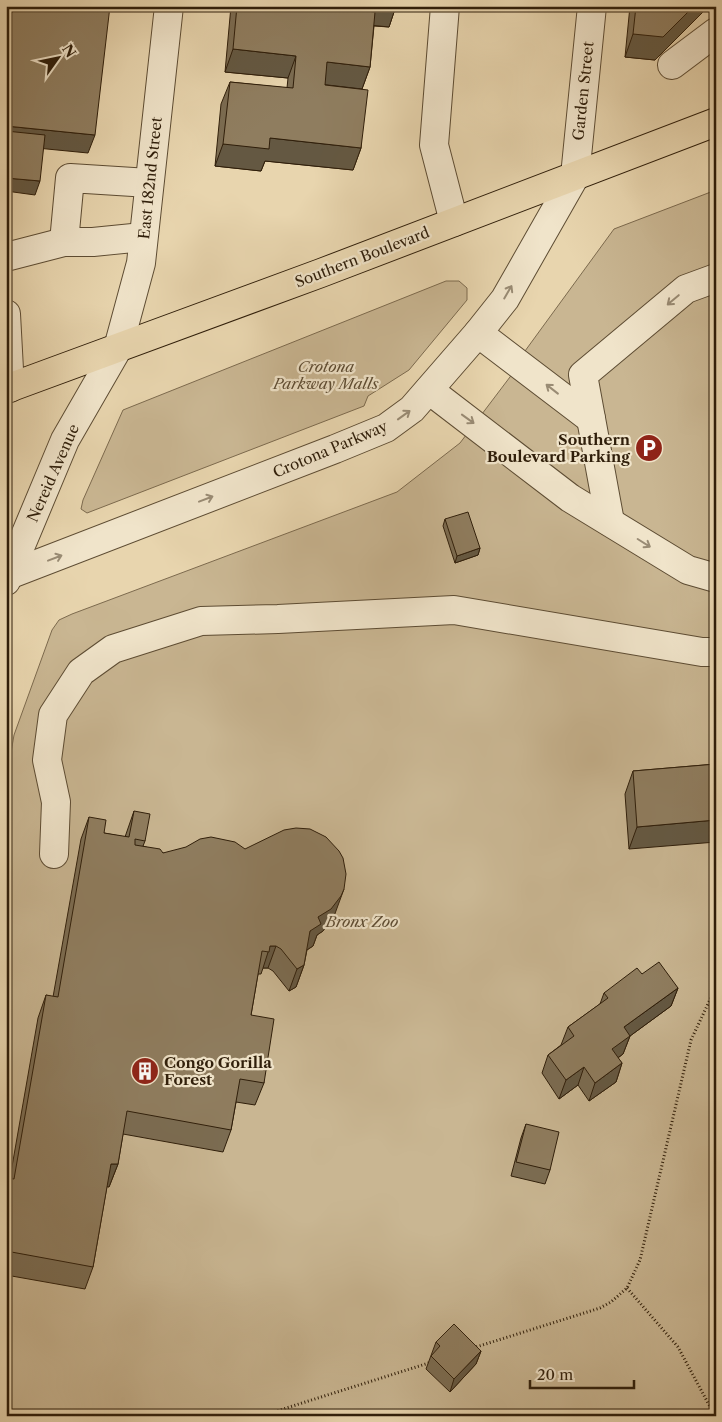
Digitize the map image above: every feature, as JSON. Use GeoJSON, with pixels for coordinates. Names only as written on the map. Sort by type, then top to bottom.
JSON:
{"type":"FeatureCollection","features":[{"type":"Feature","properties":{"kind":"main road","name":"Southern Boulevard"},"geometry":{"type":"LineString","coordinates":[[8,388],[716,122]]}},
{"type":"Feature","properties":{"kind":"street","name":"East 182nd Street"},"geometry":{"type":"LineString","coordinates":[[118,348],[141,263],[169,6]]}},
{"type":"Feature","properties":{"kind":"street"},"geometry":{"type":"LineString","coordinates":[[445,6],[434,145],[454,222]]}},
{"type":"Feature","properties":{"kind":"street","name":"Garden Street"},"geometry":{"type":"LineString","coordinates":[[575,176],[592,6]]}},
{"type":"Feature","properties":{"kind":"street"},"geometry":{"type":"LineString","coordinates":[[672,65],[716,32]]}},
{"type":"Feature","properties":{"kind":"street","name":"Crotona Parkway"},"geometry":{"type":"LineString","coordinates":[[7,577],[386,428],[412,409],[478,333],[505,298],[575,176]]}},
{"type":"Feature","properties":{"kind":"street"},"geometry":{"type":"LineString","coordinates":[[64,242],[70,178],[149,183]]}},
{"type":"Feature","properties":{"kind":"street"},"geometry":{"type":"LineString","coordinates":[[6,258],[64,242],[93,242],[144,237]]}},
{"type":"Feature","properties":{"kind":"street"},"geometry":{"type":"LineString","coordinates":[[610,522],[582,375],[686,289],[716,278]]}},
{"type":"Feature","properties":{"kind":"street"},"geometry":{"type":"LineString","coordinates":[[6,314],[8,388]]}},
{"type":"Feature","properties":{"kind":"street"},"geometry":{"type":"LineString","coordinates":[[478,333],[591,418]]}},
{"type":"Feature","properties":{"kind":"street","name":"Nereid Avenue"},"geometry":{"type":"LineString","coordinates":[[7,577],[65,440],[118,348]]}},
{"type":"Feature","properties":{"kind":"street"},"geometry":{"type":"LineString","coordinates":[[429,390],[570,498],[688,570],[716,578]]}},
{"type":"Feature","properties":{"kind":"street"},"geometry":{"type":"LineString","coordinates":[[54,854],[56,802],[47,760],[53,715],[81,672],[113,649],[201,621],[454,610],[702,652],[716,652]]}},
{"type":"Feature","properties":{"kind":"path"},"geometry":{"type":"LineString","coordinates":[[471,1349],[600,1308],[615,1300],[627,1288],[640,1260],[647,1234],[691,1040],[716,987]]}},
{"type":"Feature","properties":{"kind":"path"},"geometry":{"type":"LineString","coordinates":[[627,1288],[678,1347],[715,1416]]}},
{"type":"Feature","properties":{"kind":"path"},"geometry":{"type":"LineString","coordinates":[[261,1416],[434,1361]]}},
{"type":"Feature","properties":{"kind":"green space","name":"Bronx Zoo"},"geometry":{"type":"Polygon","coordinates":[[[716,190],[716,1416],[6,1416],[6,782],[14,735],[52,630],[59,620],[72,614],[397,492],[460,443],[513,373],[525,351],[614,229],[716,190]]]}},
{"type":"Feature","properties":{"kind":"green space","name":"Crotona Parkway Malls"},"geometry":{"type":"Polygon","coordinates":[[[446,281],[459,281],[467,288],[467,300],[409,370],[368,396],[364,406],[87,513],[81,509],[83,500],[123,410],[446,281]]]}},
{"type":"Feature","properties":{"kind":"building"},"geometry":{"type":"Polygon","coordinates":[[[6,6],[110,6],[95,135],[6,126],[6,6]]]}},
{"type":"Feature","properties":{"kind":"building"},"geometry":{"type":"Polygon","coordinates":[[[237,6],[320,6],[375,12],[370,67],[327,62],[325,85],[368,90],[361,148],[270,138],[269,149],[223,144],[230,82],[293,88],[296,56],[233,49],[237,6]]]}},
{"type":"Feature","properties":{"kind":"building"},"geometry":{"type":"Polygon","coordinates":[[[371,6],[396,6],[395,9],[371,6]]]}},
{"type":"Feature","properties":{"kind":"building"},"geometry":{"type":"Polygon","coordinates":[[[636,6],[694,6],[663,37],[633,34],[636,6]]]}},
{"type":"Feature","properties":{"kind":"building"},"geometry":{"type":"Polygon","coordinates":[[[6,131],[45,135],[40,181],[6,178],[6,131]]]}},
{"type":"Feature","properties":{"kind":"building"},"geometry":{"type":"Polygon","coordinates":[[[468,512],[480,548],[457,556],[445,519],[468,512]]]}},
{"type":"Feature","properties":{"kind":"building"},"geometry":{"type":"Polygon","coordinates":[[[716,764],[716,820],[637,827],[633,771],[716,764]]]}},
{"type":"Feature","properties":{"kind":"building","name":"Congo Gorilla Forest"},"geometry":{"type":"Polygon","coordinates":[[[134,811],[150,814],[145,841],[135,839],[135,845],[160,849],[163,853],[186,847],[200,839],[211,837],[235,842],[245,849],[284,830],[296,828],[310,829],[326,837],[343,858],[346,874],[344,889],[331,909],[318,917],[321,924],[310,931],[304,965],[297,969],[281,949],[276,946],[270,946],[269,952],[262,951],[251,1015],[274,1019],[264,1083],[240,1079],[231,1130],[127,1111],[118,1164],[111,1164],[93,1267],[6,1251],[6,1178],[14,1179],[46,995],[58,997],[89,817],[106,820],[104,833],[129,837],[134,811]]]}},
{"type":"Feature","properties":{"kind":"building"},"geometry":{"type":"Polygon","coordinates":[[[659,962],[678,988],[624,1027],[630,1036],[612,1049],[622,1063],[595,1083],[584,1067],[566,1080],[548,1055],[574,1036],[568,1027],[608,998],[604,993],[637,968],[642,974],[659,962]]]}},
{"type":"Feature","properties":{"kind":"building"},"geometry":{"type":"Polygon","coordinates":[[[526,1124],[559,1132],[550,1170],[516,1162],[526,1124]]]}},
{"type":"Feature","properties":{"kind":"building"},"geometry":{"type":"Polygon","coordinates":[[[454,1324],[481,1351],[454,1379],[431,1356],[440,1346],[436,1342],[454,1324]]]}},
{"type":"Feature","properties":{"kind":"place","name":"Southern Boulevard Parking"},"geometry":{"type":"Point","coordinates":[649,448]}},
{"type":"Feature","properties":{"kind":"place","name":"Congo Gorilla Forest"},"geometry":{"type":"Point","coordinates":[145,1071]}}]}
